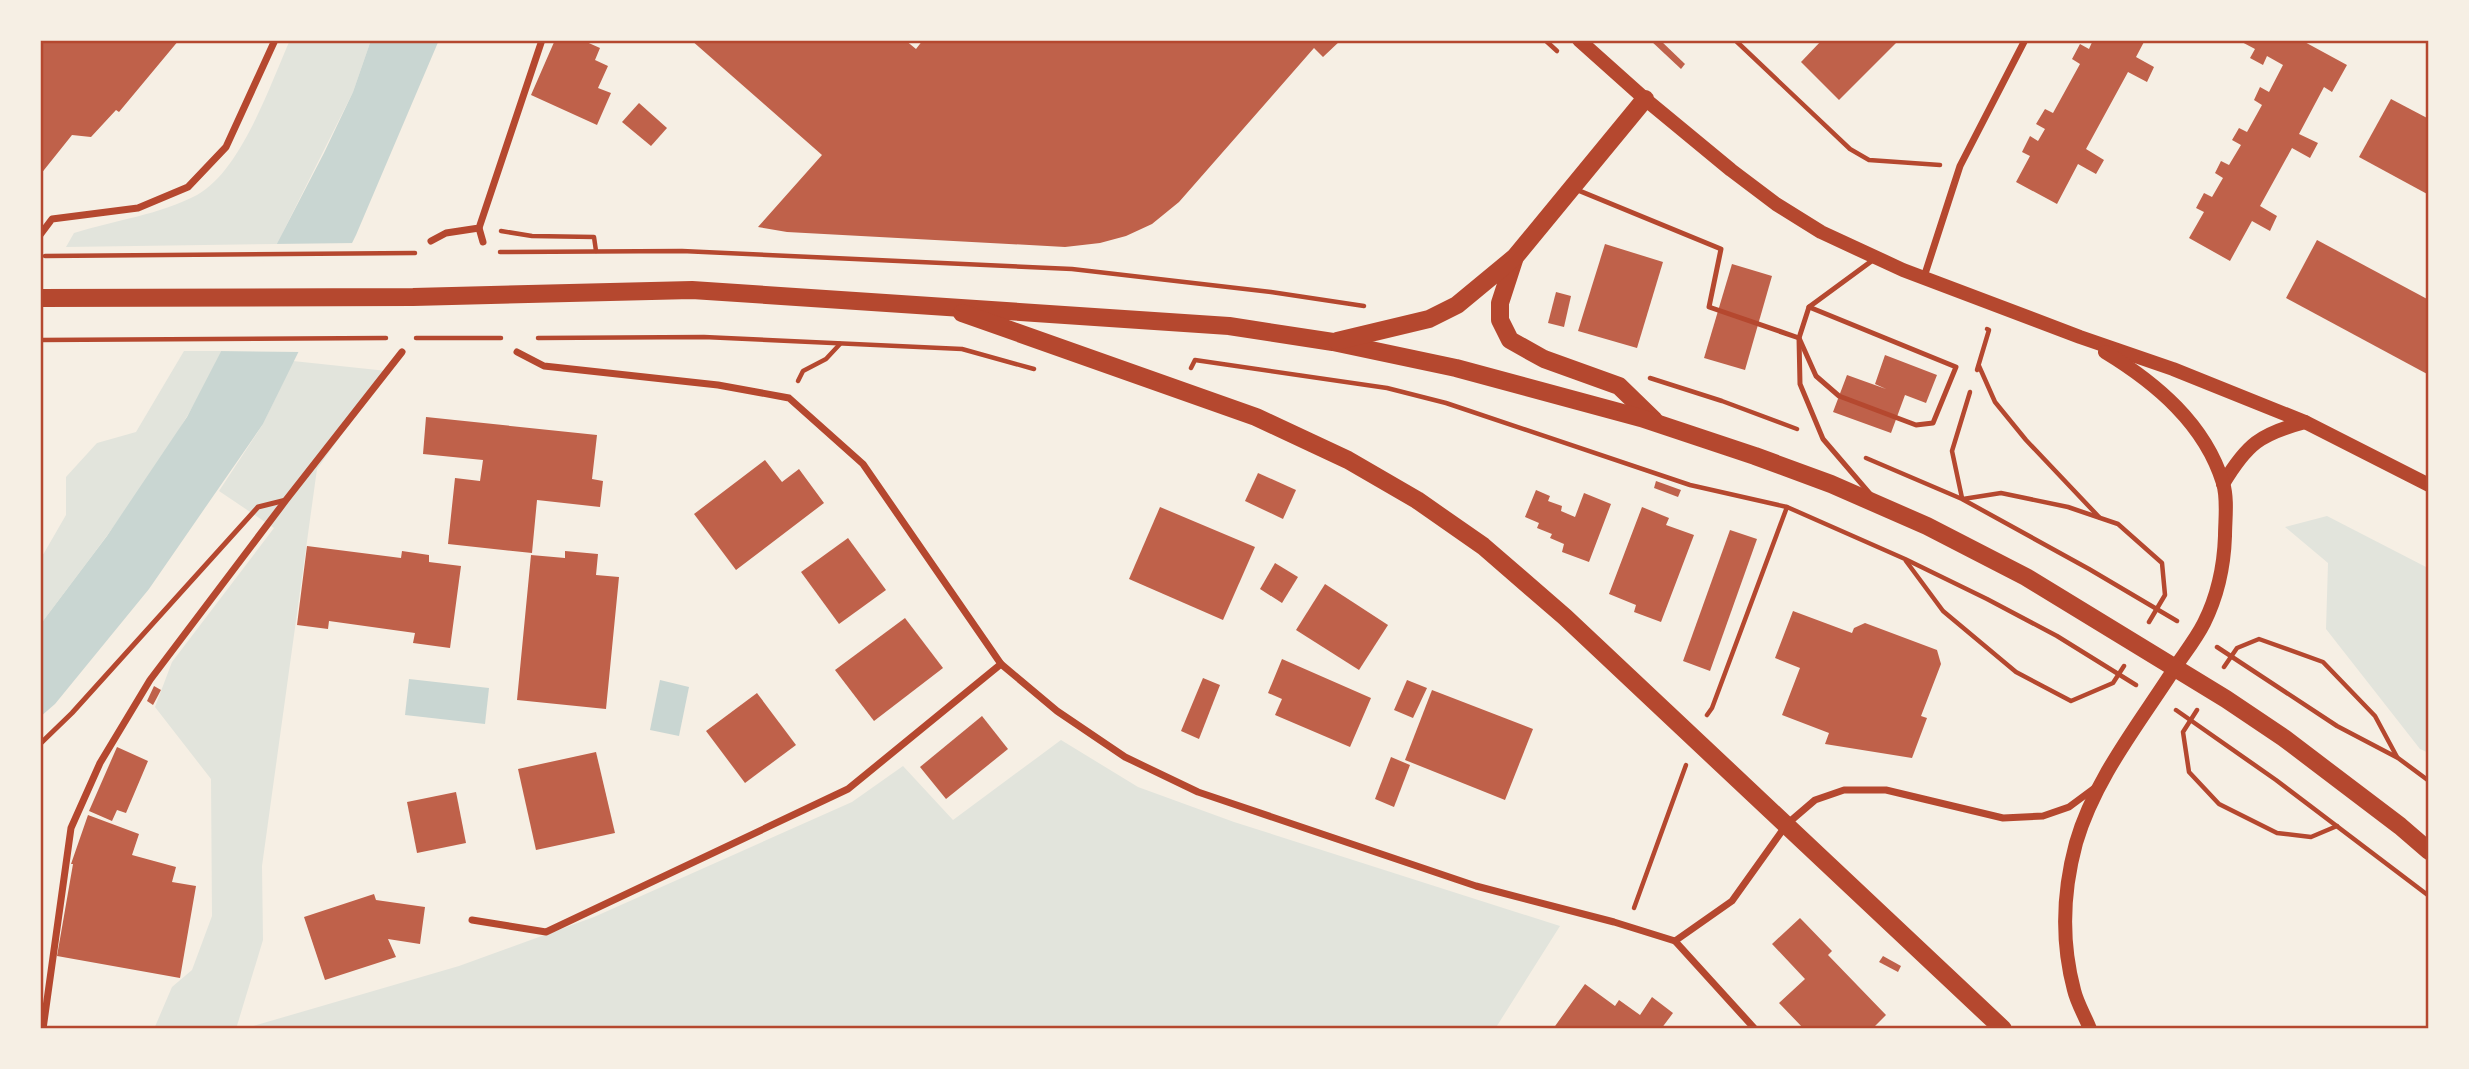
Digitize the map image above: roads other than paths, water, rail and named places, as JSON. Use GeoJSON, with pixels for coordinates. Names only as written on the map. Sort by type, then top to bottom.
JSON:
{"type":"FeatureCollection","features":[{"type":"Feature","properties":{"kind":"main road"},"geometry":{"type":"LineString","coordinates":[[1579,40],[1731,170],[1776,204],[1821,232],[1924,277],[2080,337],[2173,369],[2305,422],[2429,485]]}},
{"type":"Feature","properties":{"kind":"main road"},"geometry":{"type":"LineString","coordinates":[[1333,342],[1429,319],[1458,305],[1515,257],[1645,99]]}},
{"type":"Feature","properties":{"kind":"main road"},"geometry":{"type":"LineString","coordinates":[[1515,257],[1500,303],[1500,320],[1510,340],[1544,359],[1619,386],[1659,424]]}},
{"type":"Feature","properties":{"kind":"main road"},"geometry":{"type":"LineString","coordinates":[[40,298],[413,297],[692,290],[1229,326],[1333,342],[1456,368],[1659,424],[1755,456],[1927,526],[2026,577],[2226,699],[2284,738],[2429,851]]}},
{"type":"Feature","properties":{"kind":"main road"},"geometry":{"type":"LineString","coordinates":[[939,305],[1255,417],[1348,460],[1417,500],[1483,546],[1555,608],[2003,1029]]}},
{"type":"Feature","properties":{"kind":"main road"},"geometry":{"type":"LineString","coordinates":[[2080,337],[2139,373],[2177,406],[2203,440],[2223,484],[2226,514],[2225,554],[2216,594],[2204,624],[2101,783],[2077,841],[2066,892],[2065,944],[2074,992],[2091,1029]]}},
{"type":"Feature","properties":{"kind":"main road"},"geometry":{"type":"LineString","coordinates":[[2223,484],[2239,458],[2253,443],[2276,430],[2305,422]]}},
{"type":"Feature","properties":{"kind":"street"},"geometry":{"type":"LineString","coordinates":[[40,235],[52,219],[138,208],[188,187],[226,147],[275,40]]}},
{"type":"Feature","properties":{"kind":"street"},"geometry":{"type":"LineString","coordinates":[[483,242],[479,228],[542,40]]}},
{"type":"Feature","properties":{"kind":"street"},"geometry":{"type":"LineString","coordinates":[[1924,277],[1960,166],[2025,40]]}},
{"type":"Feature","properties":{"kind":"street"},"geometry":{"type":"LineString","coordinates":[[431,242],[446,233],[479,228]]}},
{"type":"Feature","properties":{"kind":"street"},"geometry":{"type":"LineString","coordinates":[[43,1029],[71,828],[100,763],[150,680],[402,352]]}},
{"type":"Feature","properties":{"kind":"street"},"geometry":{"type":"LineString","coordinates":[[517,352],[544,366],[718,385],[789,398],[863,464],[1001,664],[1058,711],[1125,757],[1198,792],[1476,886],[1675,941],[1755,1029]]}},
{"type":"Feature","properties":{"kind":"street"},"geometry":{"type":"LineString","coordinates":[[472,920],[546,932],[848,789],[1001,664]]}},
{"type":"Feature","properties":{"kind":"street"},"geometry":{"type":"LineString","coordinates":[[1675,941],[1732,901],[1787,824],[1815,800],[1844,790],[1886,790],[2003,818],[2043,816],[2069,807],[2101,783]]}},
{"type":"Feature","properties":{"kind":"lane"},"geometry":{"type":"LineString","coordinates":[[1572,187],[1721,250],[1709,307],[1799,338],[1816,376],[1839,396],[1916,425],[1933,423],[1956,366],[1809,307]]}},
{"type":"Feature","properties":{"kind":"lane"},"geometry":{"type":"LineString","coordinates":[[1877,258],[1809,307],[1799,338],[1800,384],[1824,439],[1879,505]]}},
{"type":"Feature","properties":{"kind":"lane"},"geometry":{"type":"LineString","coordinates":[[40,744],[72,713],[258,507],[286,500]]}}]}
